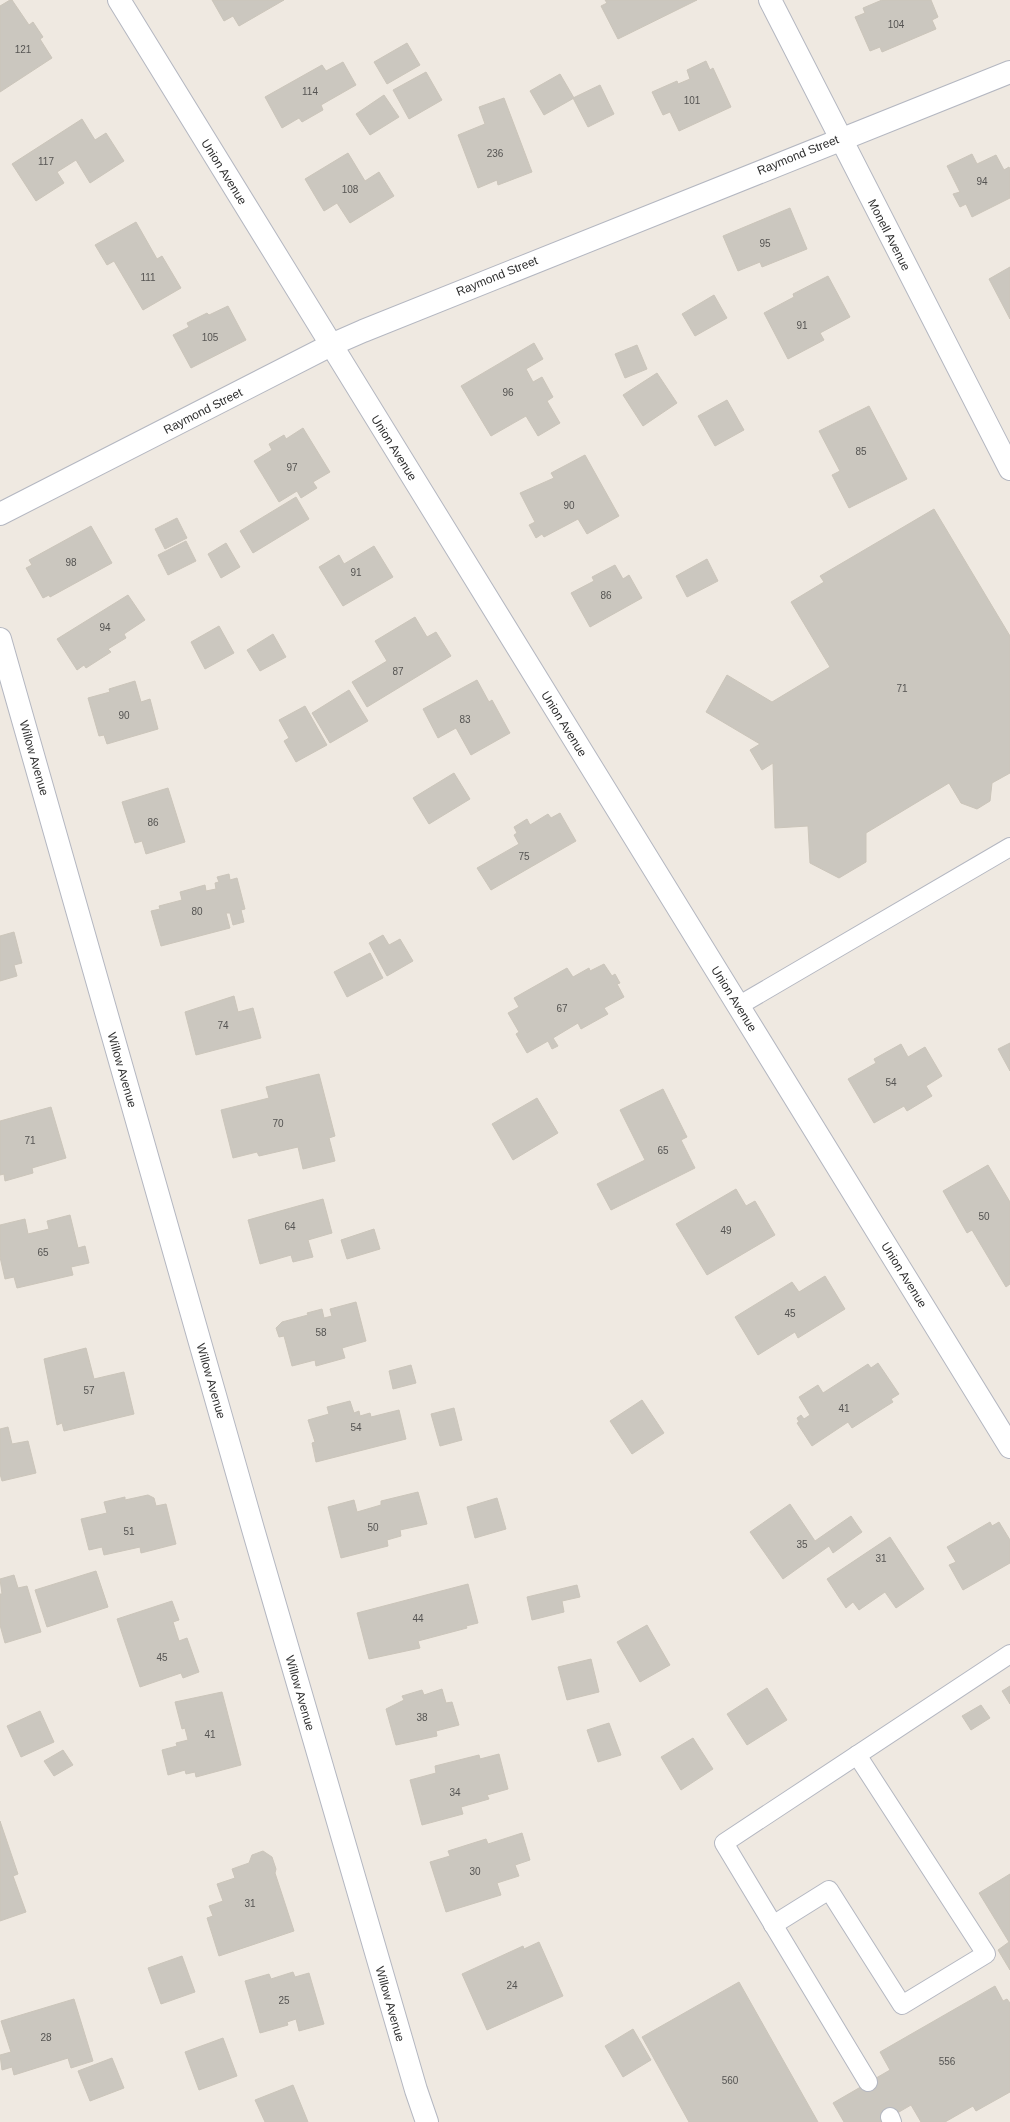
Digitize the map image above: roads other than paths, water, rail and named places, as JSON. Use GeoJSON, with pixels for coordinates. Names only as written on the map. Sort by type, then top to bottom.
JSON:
{"type":"FeatureCollection","features":[{"type":"Feature","properties":{"kind":"street","name":"Union Avenue"},"geometry":{"type":"LineString","coordinates":[[118,0],[1010,1447]]}},
{"type":"Feature","properties":{"kind":"street","name":"Monell Avenue"},"geometry":{"type":"LineString","coordinates":[[770,0],[1010,469]]}},
{"type":"Feature","properties":{"kind":"street","name":"Raymond Street"},"geometry":{"type":"LineString","coordinates":[[0,514],[331,345],[840,139],[1010,72]]}},
{"type":"Feature","properties":{"kind":"street","name":"Willow Avenue"},"geometry":{"type":"LineString","coordinates":[[0,639],[255,1537],[416,2090],[427,2122]]}},
{"type":"Feature","properties":{"kind":"lane"},"geometry":{"type":"LineString","coordinates":[[738,1006],[1010,847]]}},
{"type":"Feature","properties":{"kind":"lane"},"geometry":{"type":"LineString","coordinates":[[868,2082],[724,1843],[1010,1654]]}},
{"type":"Feature","properties":{"kind":"lane"},"geometry":{"type":"LineString","coordinates":[[773,1925],[829,1890],[902,2005],[986,1954],[857,1755]]}}]}
